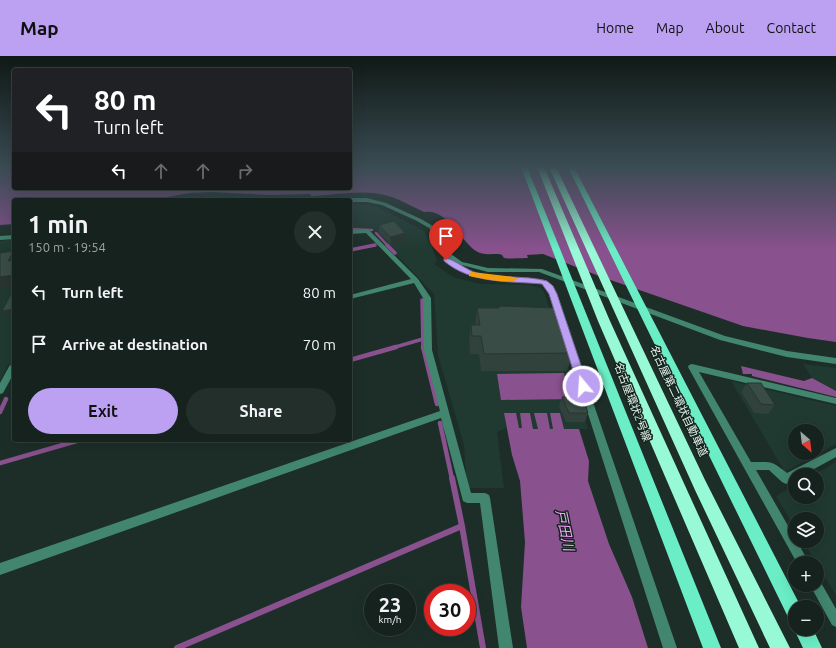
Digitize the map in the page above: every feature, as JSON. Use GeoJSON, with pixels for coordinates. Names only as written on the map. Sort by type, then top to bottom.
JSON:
{"type":"FeatureCollection","features":[{"type":"Feature","properties":{"kind":"highway","name":"名古屋環状2号線"},"geometry":{"type":"LineString","coordinates":[[535,195],[712,648]]}},
{"type":"Feature","properties":{"kind":"highway"},"geometry":{"type":"LineString","coordinates":[[551,195],[604,321],[749,648]]}},
{"type":"Feature","properties":{"kind":"highway","name":"名古屋第二環状自動車道"},"geometry":{"type":"LineString","coordinates":[[565,195],[700,485],[780,648]]}},
{"type":"Feature","properties":{"kind":"highway"},"geometry":{"type":"LineString","coordinates":[[585,195],[789,600]]}},
{"type":"Feature","properties":{"kind":"highway"},"geometry":{"type":"LineString","coordinates":[[807,636],[813,648]]}},
{"type":"Feature","properties":{"kind":"street"},"geometry":{"type":"LineString","coordinates":[[352,200],[367,200],[384,204],[419,220],[431,227],[449,255],[460,263],[469,266],[488,270],[540,270],[723,338],[787,354],[836,361]]}},
{"type":"Feature","properties":{"kind":"street"},"geometry":{"type":"LineString","coordinates":[[352,232],[367,231],[416,280],[427,298],[428,350],[467,498],[485,498],[506,648]]}},
{"type":"Feature","properties":{"kind":"street"},"geometry":{"type":"LineString","coordinates":[[0,238],[12,236]]}},
{"type":"Feature","properties":{"kind":"street"},"geometry":{"type":"LineString","coordinates":[[445,249],[446,260],[454,266],[475,275],[545,282],[551,288],[670,648]]}},
{"type":"Feature","properties":{"kind":"street"},"geometry":{"type":"LineString","coordinates":[[352,296],[416,280]]}},
{"type":"Feature","properties":{"kind":"street"},"geometry":{"type":"LineString","coordinates":[[799,556],[692,367],[836,401]]}},
{"type":"Feature","properties":{"kind":"street"},"geometry":{"type":"LineString","coordinates":[[1,388],[12,369]]}},
{"type":"Feature","properties":{"kind":"street"},"geometry":{"type":"LineString","coordinates":[[1,388],[12,384]]}},
{"type":"Feature","properties":{"kind":"street"},"geometry":{"type":"LineString","coordinates":[[0,568],[445,413]]}},
{"type":"Feature","properties":{"kind":"street"},"geometry":{"type":"LineString","coordinates":[[748,466],[771,466],[786,480],[836,452]]}},
{"type":"Feature","properties":{"kind":"street"},"geometry":{"type":"LineString","coordinates":[[820,592],[836,621]]}},
{"type":"Feature","properties":{"kind":"shaded area"},"geometry":{"type":"Polygon","coordinates":[[[352,204],[369,205],[379,208],[423,230],[431,243],[437,262],[434,264],[453,277],[480,284],[529,285],[541,288],[544,292],[588,429],[564,429],[560,413],[553,429],[550,429],[535,413],[538,429],[533,429],[530,413],[522,429],[519,428],[504,413],[506,428],[497,432],[504,488],[467,488],[464,445],[438,355],[434,294],[371,228],[352,228],[352,204]]]}},
{"type":"Feature","properties":{"kind":"shaded area"},"geometry":{"type":"Polygon","coordinates":[[[12,239],[12,256],[0,258],[0,241],[12,239]]]}},
{"type":"Feature","properties":{"kind":"shaded area"},"geometry":{"type":"Polygon","coordinates":[[[12,262],[12,358],[0,381],[0,264],[12,262]]]}},
{"type":"Feature","properties":{"kind":"shaded area"},"geometry":{"type":"Polygon","coordinates":[[[803,364],[836,368],[836,391],[812,378],[803,364]]]}},
{"type":"Feature","properties":{"kind":"shaded area"},"geometry":{"type":"Polygon","coordinates":[[[731,381],[836,406],[836,444],[824,451],[824,424],[788,424],[788,460],[807,460],[792,468],[788,468],[788,470],[785,472],[731,381]]]}},
{"type":"Feature","properties":{"kind":"shaded area"},"geometry":{"type":"Polygon","coordinates":[[[836,462],[836,595],[824,575],[824,556],[812,556],[807,548],[824,548],[824,512],[788,512],[788,516],[776,496],[788,489],[788,504],[824,504],[824,469],[836,462]]]}},
{"type":"Feature","properties":{"kind":"water"},"geometry":{"type":"Polygon","coordinates":[[[0,195],[180,195],[163,198],[12,198],[12,224],[0,225],[0,195]]]}},
{"type":"Feature","properties":{"kind":"water"},"geometry":{"type":"Polygon","coordinates":[[[310,195],[330,195],[311,196],[310,195]]]}},
{"type":"Feature","properties":{"kind":"water"},"geometry":{"type":"Polygon","coordinates":[[[384,195],[836,195],[836,342],[743,326],[599,276],[543,254],[527,255],[528,258],[504,258],[500,254],[479,253],[470,246],[453,226],[440,215],[432,212],[424,212],[384,195]]]}},
{"type":"Feature","properties":{"kind":"water"},"geometry":{"type":"Polygon","coordinates":[[[741,366],[804,381],[812,378],[836,391],[836,397],[752,376],[752,374],[743,374],[741,366]]]}},
{"type":"Feature","properties":{"kind":"water"},"geometry":{"type":"Polygon","coordinates":[[[564,373],[572,399],[501,400],[497,374],[564,373]]]}},
{"type":"Feature","properties":{"kind":"water","name":"戸田川"},"geometry":{"type":"Polygon","coordinates":[[[504,413],[516,413],[519,428],[522,428],[520,413],[530,413],[533,429],[538,429],[534,413],[547,413],[550,429],[553,429],[550,413],[560,413],[564,429],[579,429],[589,461],[588,481],[609,544],[632,597],[648,648],[527,648],[521,607],[525,542],[520,481],[512,455],[504,413]]]}},
{"type":"Feature","properties":{"kind":"building"},"geometry":{"type":"Polygon","coordinates":[[[394,221],[405,233],[390,237],[379,225],[394,221]]]}},
{"type":"Feature","properties":{"kind":"building"},"geometry":{"type":"Polygon","coordinates":[[[12,251],[8,261],[12,260],[12,275],[0,277],[0,253],[12,251]]]}},
{"type":"Feature","properties":{"kind":"building"},"geometry":{"type":"Polygon","coordinates":[[[12,293],[12,309],[2,311],[12,293]]]}},
{"type":"Feature","properties":{"kind":"building"},"geometry":{"type":"Polygon","coordinates":[[[499,306],[557,308],[573,353],[484,354],[481,336],[472,336],[471,325],[480,325],[477,308],[499,308],[499,306]]]}},
{"type":"Feature","properties":{"kind":"building"},"geometry":{"type":"Polygon","coordinates":[[[747,383],[761,383],[775,405],[761,404],[747,383]]]}},
{"type":"Feature","properties":{"kind":"building"},"geometry":{"type":"Polygon","coordinates":[[[562,397],[583,397],[588,413],[569,413],[562,397]]]}},
{"type":"Feature","properties":{"kind":"waterway"},"geometry":{"type":"LineString","coordinates":[[352,229],[372,230]]}},
{"type":"Feature","properties":{"kind":"waterway"},"geometry":{"type":"LineString","coordinates":[[376,233],[388,246]]}},
{"type":"Feature","properties":{"kind":"waterway"},"geometry":{"type":"LineString","coordinates":[[352,250],[375,245]]}},
{"type":"Feature","properties":{"kind":"waterway"},"geometry":{"type":"LineString","coordinates":[[388,246],[395,253]]}},
{"type":"Feature","properties":{"kind":"waterway"},"geometry":{"type":"LineString","coordinates":[[422,300],[423,339]]}},
{"type":"Feature","properties":{"kind":"waterway"},"geometry":{"type":"LineString","coordinates":[[392,348],[423,339]]}},
{"type":"Feature","properties":{"kind":"waterway"},"geometry":{"type":"LineString","coordinates":[[423,339],[423,348]]}},
{"type":"Feature","properties":{"kind":"waterway"},"geometry":{"type":"LineString","coordinates":[[352,359],[396,347]]}},
{"type":"Feature","properties":{"kind":"waterway"},"geometry":{"type":"LineString","coordinates":[[423,347],[437,404]]}},
{"type":"Feature","properties":{"kind":"waterway"},"geometry":{"type":"LineString","coordinates":[[0,412],[6,399]]}},
{"type":"Feature","properties":{"kind":"waterway"},"geometry":{"type":"LineString","coordinates":[[440,423],[452,479]]}},
{"type":"Feature","properties":{"kind":"waterway"},"geometry":{"type":"LineString","coordinates":[[0,463],[73,442]]}},
{"type":"Feature","properties":{"kind":"waterway"},"geometry":{"type":"LineString","coordinates":[[452,478],[462,526]]}},
{"type":"Feature","properties":{"kind":"waterway"},"geometry":{"type":"LineString","coordinates":[[177,648],[462,526]]}},
{"type":"Feature","properties":{"kind":"waterway"},"geometry":{"type":"LineString","coordinates":[[462,526],[483,648]]}},
{"type":"Feature","properties":{"kind":"slow traffic"},"geometry":{"type":"LineString","coordinates":[[472,274],[489,278],[514,279]]}},
{"type":"Feature","properties":{"kind":"route"},"geometry":{"type":"LineString","coordinates":[[446,260],[454,266],[475,275],[489,278],[545,282],[551,288],[583,386]]}}]}
